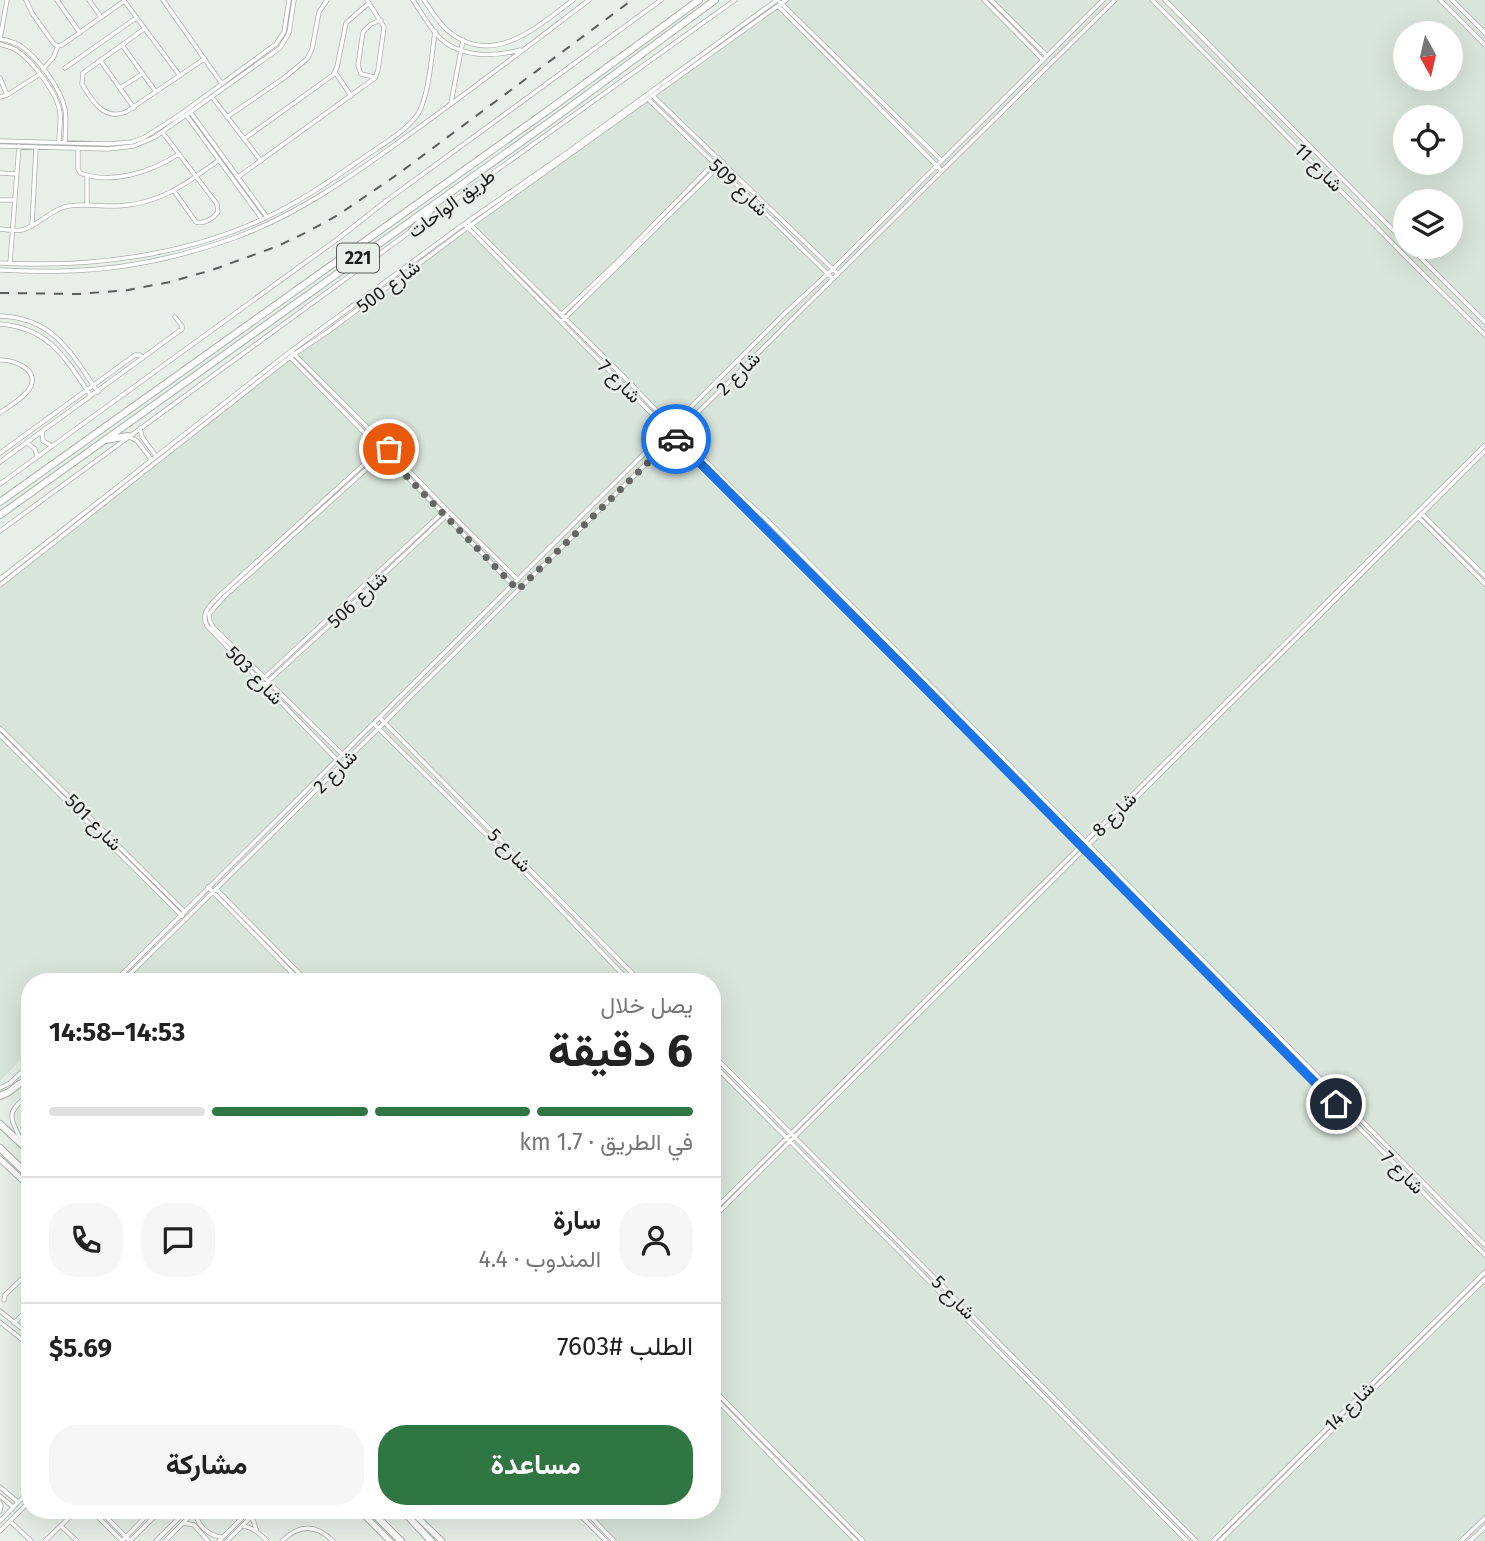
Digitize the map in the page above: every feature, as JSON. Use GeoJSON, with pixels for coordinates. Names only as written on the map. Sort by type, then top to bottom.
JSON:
{"type":"FeatureCollection","features":[{"type":"Feature","properties":{"kind":"highway","name":"طريق الواحات"},"geometry":{"type":"LineString","coordinates":[[0,502],[699,0]]}},
{"type":"Feature","properties":{"kind":"highway","name":"طريق الواحات"},"geometry":{"type":"LineString","coordinates":[[0,515],[715,0]]}},
{"type":"Feature","properties":{"kind":"highway"},"geometry":{"type":"LineString","coordinates":[[675,17],[676,23],[680,25]]}},
{"type":"Feature","properties":{"kind":"highway"},"geometry":{"type":"LineString","coordinates":[[657,29],[664,37]]}},
{"type":"Feature","properties":{"kind":"highway"},"geometry":{"type":"LineString","coordinates":[[412,231],[441,198]]}},
{"type":"Feature","properties":{"kind":"highway"},"geometry":{"type":"LineString","coordinates":[[104,441],[128,436]]}},
{"type":"Feature","properties":{"kind":"highway"},"geometry":{"type":"LineString","coordinates":[[0,1096],[19,1084]]}},
{"type":"Feature","properties":{"kind":"highway"},"geometry":{"type":"LineString","coordinates":[[0,1124],[21,1144]]}},
{"type":"Feature","properties":{"kind":"highway"},"geometry":{"type":"LineString","coordinates":[[0,1148],[21,1168]]}},
{"type":"Feature","properties":{"kind":"highway"},"geometry":{"type":"LineString","coordinates":[[375,1519],[401,1541]]}},
{"type":"Feature","properties":{"kind":"highway"},"geometry":{"type":"LineString","coordinates":[[410,1519],[431,1541]]}},
{"type":"Feature","properties":{"kind":"main road"},"geometry":{"type":"LineString","coordinates":[[0,1159],[21,1181]]}},
{"type":"Feature","properties":{"kind":"main road"},"geometry":{"type":"LineString","coordinates":[[372,1519],[390,1541]]}},
{"type":"Feature","properties":{"kind":"main road"},"geometry":{"type":"LineString","coordinates":[[419,1519],[442,1541]]}},
{"type":"Feature","properties":{"kind":"street"},"geometry":{"type":"LineString","coordinates":[[7,0],[0,38],[20,46],[57,89],[65,113],[65,143]]}},
{"type":"Feature","properties":{"kind":"street"},"geometry":{"type":"LineString","coordinates":[[26,0],[36,20],[58,46]]}},
{"type":"Feature","properties":{"kind":"street"},"geometry":{"type":"LineString","coordinates":[[57,0],[80,33]]}},
{"type":"Feature","properties":{"kind":"street"},"geometry":{"type":"LineString","coordinates":[[89,0],[102,18]]}},
{"type":"Feature","properties":{"kind":"street"},"geometry":{"type":"LineString","coordinates":[[163,0],[222,83]]}},
{"type":"Feature","properties":{"kind":"street"},"geometry":{"type":"LineString","coordinates":[[0,143],[36,147],[122,149],[145,143],[163,133],[222,83],[283,44],[289,33],[292,0]]}},
{"type":"Feature","properties":{"kind":"street"},"geometry":{"type":"LineString","coordinates":[[227,117],[307,59],[312,49],[319,12],[327,0]]}},
{"type":"Feature","properties":{"kind":"street"},"geometry":{"type":"LineString","coordinates":[[413,0],[445,42],[461,50],[490,55],[523,50]]}},
{"type":"Feature","properties":{"kind":"street"},"geometry":{"type":"LineString","coordinates":[[424,0],[447,30],[463,40],[479,45],[504,44],[522,36],[572,0]]}},
{"type":"Feature","properties":{"kind":"street"},"geometry":{"type":"LineString","coordinates":[[0,270],[66,271],[146,262],[197,250],[271,223],[341,184],[589,0]]}},
{"type":"Feature","properties":{"kind":"street","name":"طريق الواحات"},"geometry":{"type":"LineString","coordinates":[[0,484],[662,0]]}},
{"type":"Feature","properties":{"kind":"street","name":"طريق الواحات"},"geometry":{"type":"LineString","coordinates":[[0,531],[735,0]]}},
{"type":"Feature","properties":{"kind":"street"},"geometry":{"type":"LineString","coordinates":[[984,0],[1006,18]]}},
{"type":"Feature","properties":{"kind":"street"},"geometry":{"type":"LineString","coordinates":[[990,0],[1044,59],[1047,67]]}},
{"type":"Feature","properties":{"kind":"street","name":"شارع 2"},"geometry":{"type":"LineString","coordinates":[[130,973],[210,886],[1103,0]]}},
{"type":"Feature","properties":{"kind":"street","name":"شارع 2"},"geometry":{"type":"LineString","coordinates":[[124,973],[214,890],[1115,0]]}},
{"type":"Feature","properties":{"kind":"street","name":"شارع 11"},"geometry":{"type":"LineString","coordinates":[[1152,0],[1485,335]]}},
{"type":"Feature","properties":{"kind":"street","name":"شارع 11"},"geometry":{"type":"LineString","coordinates":[[1165,0],[1393,230]]}},
{"type":"Feature","properties":{"kind":"street"},"geometry":{"type":"LineString","coordinates":[[1440,0],[1485,45]]}},
{"type":"Feature","properties":{"kind":"street"},"geometry":{"type":"LineString","coordinates":[[1452,0],[1485,33]]}},
{"type":"Feature","properties":{"kind":"street"},"geometry":{"type":"LineString","coordinates":[[0,97],[41,72],[54,57],[58,46],[124,1],[180,76]]}},
{"type":"Feature","properties":{"kind":"street"},"geometry":{"type":"LineString","coordinates":[[238,177],[375,78],[384,30],[381,20],[368,1],[346,23],[335,72],[331,78],[244,139]]}},
{"type":"Feature","properties":{"kind":"street"},"geometry":{"type":"LineString","coordinates":[[779,2],[941,160]]}},
{"type":"Feature","properties":{"kind":"street"},"geometry":{"type":"LineString","coordinates":[[779,2],[942,171]]}},
{"type":"Feature","properties":{"kind":"street","name":"شارع 500"},"geometry":{"type":"LineString","coordinates":[[0,579],[291,354],[326,333],[468,225],[779,2]]}},
{"type":"Feature","properties":{"kind":"street"},"geometry":{"type":"LineString","coordinates":[[65,68],[136,18]]}},
{"type":"Feature","properties":{"kind":"street"},"geometry":{"type":"LineString","coordinates":[[550,18],[555,26]]}},
{"type":"Feature","properties":{"kind":"street"},"geometry":{"type":"LineString","coordinates":[[375,78],[361,74],[359,65],[363,32],[371,24],[381,20]]}},
{"type":"Feature","properties":{"kind":"street"},"geometry":{"type":"LineString","coordinates":[[144,29],[86,70],[82,77],[82,84],[90,96],[98,107],[108,114],[120,115],[134,108],[204,59]]}},
{"type":"Feature","properties":{"kind":"street"},"geometry":{"type":"LineString","coordinates":[[0,263],[67,264],[106,260],[180,247],[232,232],[265,218],[308,194],[403,129],[417,115],[424,99],[435,31]]}},
{"type":"Feature","properties":{"kind":"street"},"geometry":{"type":"LineString","coordinates":[[451,105],[463,40]]}},
{"type":"Feature","properties":{"kind":"street"},"geometry":{"type":"LineString","coordinates":[[0,44],[18,51],[41,72],[60,113],[59,143]]}},
{"type":"Feature","properties":{"kind":"street"},"geometry":{"type":"LineString","coordinates":[[122,45],[156,92]]}},
{"type":"Feature","properties":{"kind":"street"},"geometry":{"type":"LineString","coordinates":[[100,60],[134,108]]}},
{"type":"Feature","properties":{"kind":"street"},"geometry":{"type":"LineString","coordinates":[[0,143],[132,142],[189,115],[249,67]]}},
{"type":"Feature","properties":{"kind":"street"},"geometry":{"type":"LineString","coordinates":[[335,72],[351,96]]}},
{"type":"Feature","properties":{"kind":"street"},"geometry":{"type":"LineString","coordinates":[[120,88],[143,73]]}},
{"type":"Feature","properties":{"kind":"street"},"geometry":{"type":"LineString","coordinates":[[0,78],[7,95]]}},
{"type":"Feature","properties":{"kind":"street","name":"شارع 509"},"geometry":{"type":"LineString","coordinates":[[649,96],[721,160],[838,274]]}},
{"type":"Feature","properties":{"kind":"street"},"geometry":{"type":"LineString","coordinates":[[212,97],[261,161]]}},
{"type":"Feature","properties":{"kind":"street"},"geometry":{"type":"LineString","coordinates":[[189,115],[219,160],[265,218]]}},
{"type":"Feature","properties":{"kind":"street"},"geometry":{"type":"LineString","coordinates":[[189,115],[238,177],[265,218]]}},
{"type":"Feature","properties":{"kind":"street"},"geometry":{"type":"LineString","coordinates":[[403,129],[408,136]]}},
{"type":"Feature","properties":{"kind":"street","name":"شارع 509"},"geometry":{"type":"LineString","coordinates":[[685,130],[716,165],[833,279]]}},
{"type":"Feature","properties":{"kind":"street"},"geometry":{"type":"LineString","coordinates":[[163,133],[217,204],[218,212],[203,223],[196,222],[174,191]]}},
{"type":"Feature","properties":{"kind":"street"},"geometry":{"type":"LineString","coordinates":[[1291,139],[1298,133]]}},
{"type":"Feature","properties":{"kind":"street"},"geometry":{"type":"LineString","coordinates":[[10,264],[19,146]]}},
{"type":"Feature","properties":{"kind":"street"},"geometry":{"type":"LineString","coordinates":[[32,226],[36,147]]}},
{"type":"Feature","properties":{"kind":"street"},"geometry":{"type":"LineString","coordinates":[[78,148],[79,171],[87,175],[114,176],[141,172],[179,154]]}},
{"type":"Feature","properties":{"kind":"street"},"geometry":{"type":"LineString","coordinates":[[0,229],[23,230],[64,207],[150,201],[174,191],[219,160]]}},
{"type":"Feature","properties":{"kind":"street"},"geometry":{"type":"LineString","coordinates":[[561,322],[721,160]]}},
{"type":"Feature","properties":{"kind":"street"},"geometry":{"type":"LineString","coordinates":[[0,173],[17,174]]}},
{"type":"Feature","properties":{"kind":"street"},"geometry":{"type":"LineString","coordinates":[[87,175],[88,204]]}},
{"type":"Feature","properties":{"kind":"street"},"geometry":{"type":"LineString","coordinates":[[0,200],[15,200]]}},
{"type":"Feature","properties":{"kind":"street"},"geometry":{"type":"LineString","coordinates":[[772,219],[777,214]]}},
{"type":"Feature","properties":{"kind":"street","name":"شارع 7"},"geometry":{"type":"LineString","coordinates":[[468,225],[564,316],[765,518],[1485,1255]]}},
{"type":"Feature","properties":{"kind":"street","name":"شارع 7"},"geometry":{"type":"LineString","coordinates":[[468,225],[668,432],[1485,1245]]}},
{"type":"Feature","properties":{"kind":"street"},"geometry":{"type":"LineString","coordinates":[[1422,259],[1485,322]]}},
{"type":"Feature","properties":{"kind":"street"},"geometry":{"type":"LineString","coordinates":[[39,264],[39,271]]}},
{"type":"Feature","properties":{"kind":"street"},"geometry":{"type":"LineString","coordinates":[[785,314],[791,321]]}},
{"type":"Feature","properties":{"kind":"street"},"geometry":{"type":"LineString","coordinates":[[0,316],[25,320],[51,332],[67,346],[98,392]]}},
{"type":"Feature","properties":{"kind":"street"},"geometry":{"type":"LineString","coordinates":[[557,318],[564,316]]}},
{"type":"Feature","properties":{"kind":"street"},"geometry":{"type":"LineString","coordinates":[[0,463],[182,329],[175,317]]}},
{"type":"Feature","properties":{"kind":"street"},"geometry":{"type":"LineString","coordinates":[[0,324],[26,329],[47,339],[63,355],[91,396]]}},
{"type":"Feature","properties":{"kind":"street"},"geometry":{"type":"LineString","coordinates":[[291,354],[518,590]]}},
{"type":"Feature","properties":{"kind":"street"},"geometry":{"type":"LineString","coordinates":[[0,453],[135,355],[143,358]]}},
{"type":"Feature","properties":{"kind":"street"},"geometry":{"type":"LineString","coordinates":[[0,360],[14,362],[25,368],[32,381],[27,392],[0,412]]}},
{"type":"Feature","properties":{"kind":"street"},"geometry":{"type":"LineString","coordinates":[[140,428],[155,460]]}},
{"type":"Feature","properties":{"kind":"street"},"geometry":{"type":"LineString","coordinates":[[42,432],[43,441],[52,446]]}},
{"type":"Feature","properties":{"kind":"street"},"geometry":{"type":"LineString","coordinates":[[128,436],[137,441],[155,460]]}},
{"type":"Feature","properties":{"kind":"street"},"geometry":{"type":"LineString","coordinates":[[27,443],[34,447],[37,456]]}},
{"type":"Feature","properties":{"kind":"street","name":"شارع 8"},"geometry":{"type":"LineString","coordinates":[[721,1210],[1485,445]]}},
{"type":"Feature","properties":{"kind":"street"},"geometry":{"type":"LineString","coordinates":[[256,566],[383,447]]}},
{"type":"Feature","properties":{"kind":"street"},"geometry":{"type":"LineString","coordinates":[[256,566],[387,451]]}},
{"type":"Feature","properties":{"kind":"street","name":"شارع 8"},"geometry":{"type":"LineString","coordinates":[[1419,514],[1485,452]]}},
{"type":"Feature","properties":{"kind":"street"},"geometry":{"type":"LineString","coordinates":[[446,513],[518,580]]}},
{"type":"Feature","properties":{"kind":"street","name":"شارع 506"},"geometry":{"type":"LineString","coordinates":[[262,683],[446,513]]}},
{"type":"Feature","properties":{"kind":"street"},"geometry":{"type":"LineString","coordinates":[[1419,514],[1485,576]]}},
{"type":"Feature","properties":{"kind":"street"},"geometry":{"type":"LineString","coordinates":[[1419,514],[1485,584]]}},
{"type":"Feature","properties":{"kind":"street","name":"شارع 500"},"geometry":{"type":"LineString","coordinates":[[0,585],[36,553]]}},
{"type":"Feature","properties":{"kind":"street","name":"شارع 503"},"geometry":{"type":"LineString","coordinates":[[256,566],[211,611],[209,618],[213,627],[262,683],[337,760]]}},
{"type":"Feature","properties":{"kind":"street","name":"شارع 503"},"geometry":{"type":"LineString","coordinates":[[233,650],[267,679],[343,755]]}},
{"type":"Feature","properties":{"kind":"street","name":"شارع 5"},"geometry":{"type":"LineString","coordinates":[[380,718],[632,973]]}},
{"type":"Feature","properties":{"kind":"street","name":"شارع 5"},"geometry":{"type":"LineString","coordinates":[[374,724],[537,885],[621,973]]}},
{"type":"Feature","properties":{"kind":"street","name":"شارع 501"},"geometry":{"type":"LineString","coordinates":[[0,728],[185,915]]}},
{"type":"Feature","properties":{"kind":"street","name":"شارع 501"},"geometry":{"type":"LineString","coordinates":[[0,735],[185,915]]}},
{"type":"Feature","properties":{"kind":"street"},"geometry":{"type":"LineString","coordinates":[[210,886],[299,973]]}},
{"type":"Feature","properties":{"kind":"street"},"geometry":{"type":"LineString","coordinates":[[214,890],[292,973]]}},
{"type":"Feature","properties":{"kind":"street"},"geometry":{"type":"LineString","coordinates":[[606,958],[612,953]]}},
{"type":"Feature","properties":{"kind":"street","name":"شارع 5"},"geometry":{"type":"LineString","coordinates":[[721,1063],[1196,1541]]}},
{"type":"Feature","properties":{"kind":"street","name":"شارع 5"},"geometry":{"type":"LineString","coordinates":[[721,1072],[1187,1541]]}},
{"type":"Feature","properties":{"kind":"street"},"geometry":{"type":"LineString","coordinates":[[0,1088],[21,1073]]}},
{"type":"Feature","properties":{"kind":"street"},"geometry":{"type":"LineString","coordinates":[[21,1101],[11,1115],[21,1142]]}},
{"type":"Feature","properties":{"kind":"street","name":"شارع 8"},"geometry":{"type":"LineString","coordinates":[[721,1204],[789,1140]]}},
{"type":"Feature","properties":{"kind":"street","name":"شارع 14"},"geometry":{"type":"LineString","coordinates":[[1213,1541],[1485,1272]]}},
{"type":"Feature","properties":{"kind":"street"},"geometry":{"type":"LineString","coordinates":[[4,1300],[5,1295],[21,1279]]}},
{"type":"Feature","properties":{"kind":"street","name":"شارع 14"},"geometry":{"type":"LineString","coordinates":[[1220,1541],[1485,1279]]}},
{"type":"Feature","properties":{"kind":"street"},"geometry":{"type":"LineString","coordinates":[[0,1311],[21,1328]]}},
{"type":"Feature","properties":{"kind":"street"},"geometry":{"type":"LineString","coordinates":[[14,1322],[21,1315]]}},
{"type":"Feature","properties":{"kind":"street"},"geometry":{"type":"LineString","coordinates":[[0,1322],[19,1338]]}},
{"type":"Feature","properties":{"kind":"street"},"geometry":{"type":"LineString","coordinates":[[721,1397],[863,1541]]}},
{"type":"Feature","properties":{"kind":"street"},"geometry":{"type":"LineString","coordinates":[[721,1404],[856,1541]]}},
{"type":"Feature","properties":{"kind":"street"},"geometry":{"type":"LineString","coordinates":[[0,1487],[18,1502]]}},
{"type":"Feature","properties":{"kind":"street"},"geometry":{"type":"LineString","coordinates":[[0,1496],[13,1507]]}},
{"type":"Feature","properties":{"kind":"street"},"geometry":{"type":"LineString","coordinates":[[0,1521],[21,1499]]}},
{"type":"Feature","properties":{"kind":"street"},"geometry":{"type":"LineString","coordinates":[[0,1503],[0,1511]]}},
{"type":"Feature","properties":{"kind":"street"},"geometry":{"type":"LineString","coordinates":[[0,1531],[21,1510]]}},
{"type":"Feature","properties":{"kind":"street"},"geometry":{"type":"LineString","coordinates":[[1461,1541],[1485,1518]]}},
{"type":"Feature","properties":{"kind":"street"},"geometry":{"type":"LineString","coordinates":[[46,1541],[68,1519]]}},
{"type":"Feature","properties":{"kind":"street"},"geometry":{"type":"LineString","coordinates":[[102,1519],[126,1540]]}},
{"type":"Feature","properties":{"kind":"street"},"geometry":{"type":"LineString","coordinates":[[107,1519],[126,1540]]}},
{"type":"Feature","properties":{"kind":"street"},"geometry":{"type":"LineString","coordinates":[[126,1540],[144,1519]]}},
{"type":"Feature","properties":{"kind":"street"},"geometry":{"type":"LineString","coordinates":[[126,1540],[150,1519]]}},
{"type":"Feature","properties":{"kind":"street"},"geometry":{"type":"LineString","coordinates":[[156,1541],[178,1519]]}},
{"type":"Feature","properties":{"kind":"street"},"geometry":{"type":"LineString","coordinates":[[165,1541],[187,1519]]}},
{"type":"Feature","properties":{"kind":"street"},"geometry":{"type":"LineString","coordinates":[[197,1519],[206,1530],[223,1540]]}},
{"type":"Feature","properties":{"kind":"street"},"geometry":{"type":"LineString","coordinates":[[223,1540],[242,1519]]}},
{"type":"Feature","properties":{"kind":"street"},"geometry":{"type":"LineString","coordinates":[[223,1540],[250,1519]]}},
{"type":"Feature","properties":{"kind":"street"},"geometry":{"type":"LineString","coordinates":[[254,1519],[257,1532]]}},
{"type":"Feature","properties":{"kind":"street"},"geometry":{"type":"LineString","coordinates":[[584,1519],[606,1541]]}},
{"type":"Feature","properties":{"kind":"street"},"geometry":{"type":"LineString","coordinates":[[593,1519],[614,1541]]}},
{"type":"Feature","properties":{"kind":"street"},"geometry":{"type":"LineString","coordinates":[[10,1521],[31,1541]]}},
{"type":"Feature","properties":{"kind":"street"},"geometry":{"type":"LineString","coordinates":[[182,1524],[194,1525],[208,1541]]}},
{"type":"Feature","properties":{"kind":"street"},"geometry":{"type":"LineString","coordinates":[[61,1526],[77,1541]]}},
{"type":"Feature","properties":{"kind":"street"},"geometry":{"type":"LineString","coordinates":[[242,1526],[257,1532],[267,1541]]}},
{"type":"Feature","properties":{"kind":"street"},"geometry":{"type":"LineString","coordinates":[[1470,1541],[1485,1527]]}},
{"type":"Feature","properties":{"kind":"street"},"geometry":{"type":"LineString","coordinates":[[282,1541],[293,1532],[304,1528],[321,1531],[333,1541]]}},
{"type":"Feature","properties":{"kind":"shaded area"},"geometry":{"type":"Polygon","coordinates":[[[775,0],[1485,0],[1485,1541],[611,1541],[589,1519],[721,1519],[721,973],[21,973],[21,1059],[0,1081],[0,577],[162,460],[289,360],[775,0]]]}},
{"type":"Feature","properties":{"kind":"railway"},"geometry":{"type":"LineString","coordinates":[[0,293],[79,294],[128,290],[212,270],[278,246],[338,215],[398,174],[632,0]]}},
{"type":"Feature","properties":{"kind":"way so far"},"geometry":{"type":"LineString","coordinates":[[389,449],[385,445],[380,449],[518,590],[674,437],[676,439]]}},
{"type":"Feature","properties":{"kind":"route"},"geometry":{"type":"LineString","coordinates":[[676,439],[1336,1104]]}}]}
